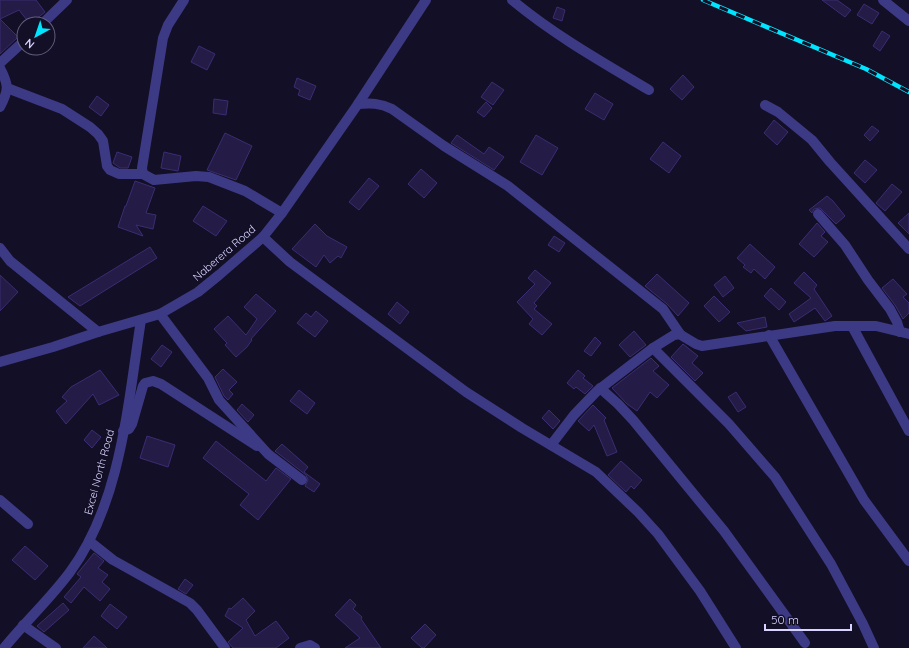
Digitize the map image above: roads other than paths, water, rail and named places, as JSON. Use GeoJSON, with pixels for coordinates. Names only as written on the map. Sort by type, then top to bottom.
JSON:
{"type":"FeatureCollection","features":[{"type":"Feature","properties":{"kind":"street"},"geometry":{"type":"LineString","coordinates":[[50,16],[67,0]]}},
{"type":"Feature","properties":{"kind":"street"},"geometry":{"type":"LineString","coordinates":[[143,174],[142,168],[163,38],[168,25],[184,0]]}},
{"type":"Feature","properties":{"kind":"street","name":"Naberera Road"},"geometry":{"type":"LineString","coordinates":[[0,362],[160,314],[198,292],[263,237],[282,213],[358,104],[426,0]]}},
{"type":"Feature","properties":{"kind":"street"},"geometry":{"type":"LineString","coordinates":[[512,0],[532,17],[553,31],[649,90]]}},
{"type":"Feature","properties":{"kind":"street"},"geometry":{"type":"LineString","coordinates":[[883,0],[909,21]]}},
{"type":"Feature","properties":{"kind":"street"},"geometry":{"type":"LineString","coordinates":[[0,63],[16,48]]}},
{"type":"Feature","properties":{"kind":"street"},"geometry":{"type":"LineString","coordinates":[[0,68],[7,88],[7,95],[0,107]]}},
{"type":"Feature","properties":{"kind":"street"},"geometry":{"type":"LineString","coordinates":[[7,88],[62,109],[90,127],[103,141],[107,166],[110,170],[119,174],[143,174],[154,180],[196,176],[209,177],[245,191],[282,213]]}},
{"type":"Feature","properties":{"kind":"street"},"geometry":{"type":"LineString","coordinates":[[358,104],[376,103],[392,109],[444,146],[508,186],[663,309],[681,336],[696,344],[702,346],[835,326],[876,326],[905,333]]}},
{"type":"Feature","properties":{"kind":"street"},"geometry":{"type":"LineString","coordinates":[[765,104],[778,112],[812,140],[909,249]]}},
{"type":"Feature","properties":{"kind":"street"},"geometry":{"type":"LineString","coordinates":[[818,214],[845,245],[905,333]]}},
{"type":"Feature","properties":{"kind":"street"},"geometry":{"type":"LineString","coordinates":[[263,237],[290,262],[466,392],[522,428],[596,472],[638,512],[658,534],[700,591],[736,648]]}},
{"type":"Feature","properties":{"kind":"street"},"geometry":{"type":"LineString","coordinates":[[0,248],[10,261],[98,332]]}},
{"type":"Feature","properties":{"kind":"street"},"geometry":{"type":"LineString","coordinates":[[160,314],[208,378],[219,400],[268,454]]}},
{"type":"Feature","properties":{"kind":"street","name":"Excel North Road"},"geometry":{"type":"LineString","coordinates":[[4,648],[70,572],[98,524],[111,484],[123,431],[141,320]]}},
{"type":"Feature","properties":{"kind":"street"},"geometry":{"type":"LineString","coordinates":[[852,326],[909,431]]}},
{"type":"Feature","properties":{"kind":"street"},"geometry":{"type":"LineString","coordinates":[[552,445],[585,402],[600,388],[653,348],[674,335],[680,334]]}},
{"type":"Feature","properties":{"kind":"street"},"geometry":{"type":"LineString","coordinates":[[769,336],[864,500],[909,560]]}},
{"type":"Feature","properties":{"kind":"street"},"geometry":{"type":"LineString","coordinates":[[653,348],[729,424],[775,477],[831,564],[874,648]]}},
{"type":"Feature","properties":{"kind":"street"},"geometry":{"type":"LineString","coordinates":[[123,431],[129,429],[132,424],[143,386],[145,383],[154,381],[161,384],[268,454],[302,480]]}},
{"type":"Feature","properties":{"kind":"street"},"geometry":{"type":"LineString","coordinates":[[600,388],[628,415],[724,531],[805,643]]}},
{"type":"Feature","properties":{"kind":"street"},"geometry":{"type":"LineString","coordinates":[[0,500],[28,524]]}},
{"type":"Feature","properties":{"kind":"street"},"geometry":{"type":"LineString","coordinates":[[89,541],[113,560],[190,603],[197,610],[225,648]]}},
{"type":"Feature","properties":{"kind":"street"},"geometry":{"type":"LineString","coordinates":[[23,625],[56,648]]}},
{"type":"Feature","properties":{"kind":"street"},"geometry":{"type":"LineString","coordinates":[[300,648],[310,645],[315,648]]}},
{"type":"Feature","properties":{"kind":"railway"},"geometry":{"type":"LineString","coordinates":[[703,0],[866,69],[909,92]]}}]}
